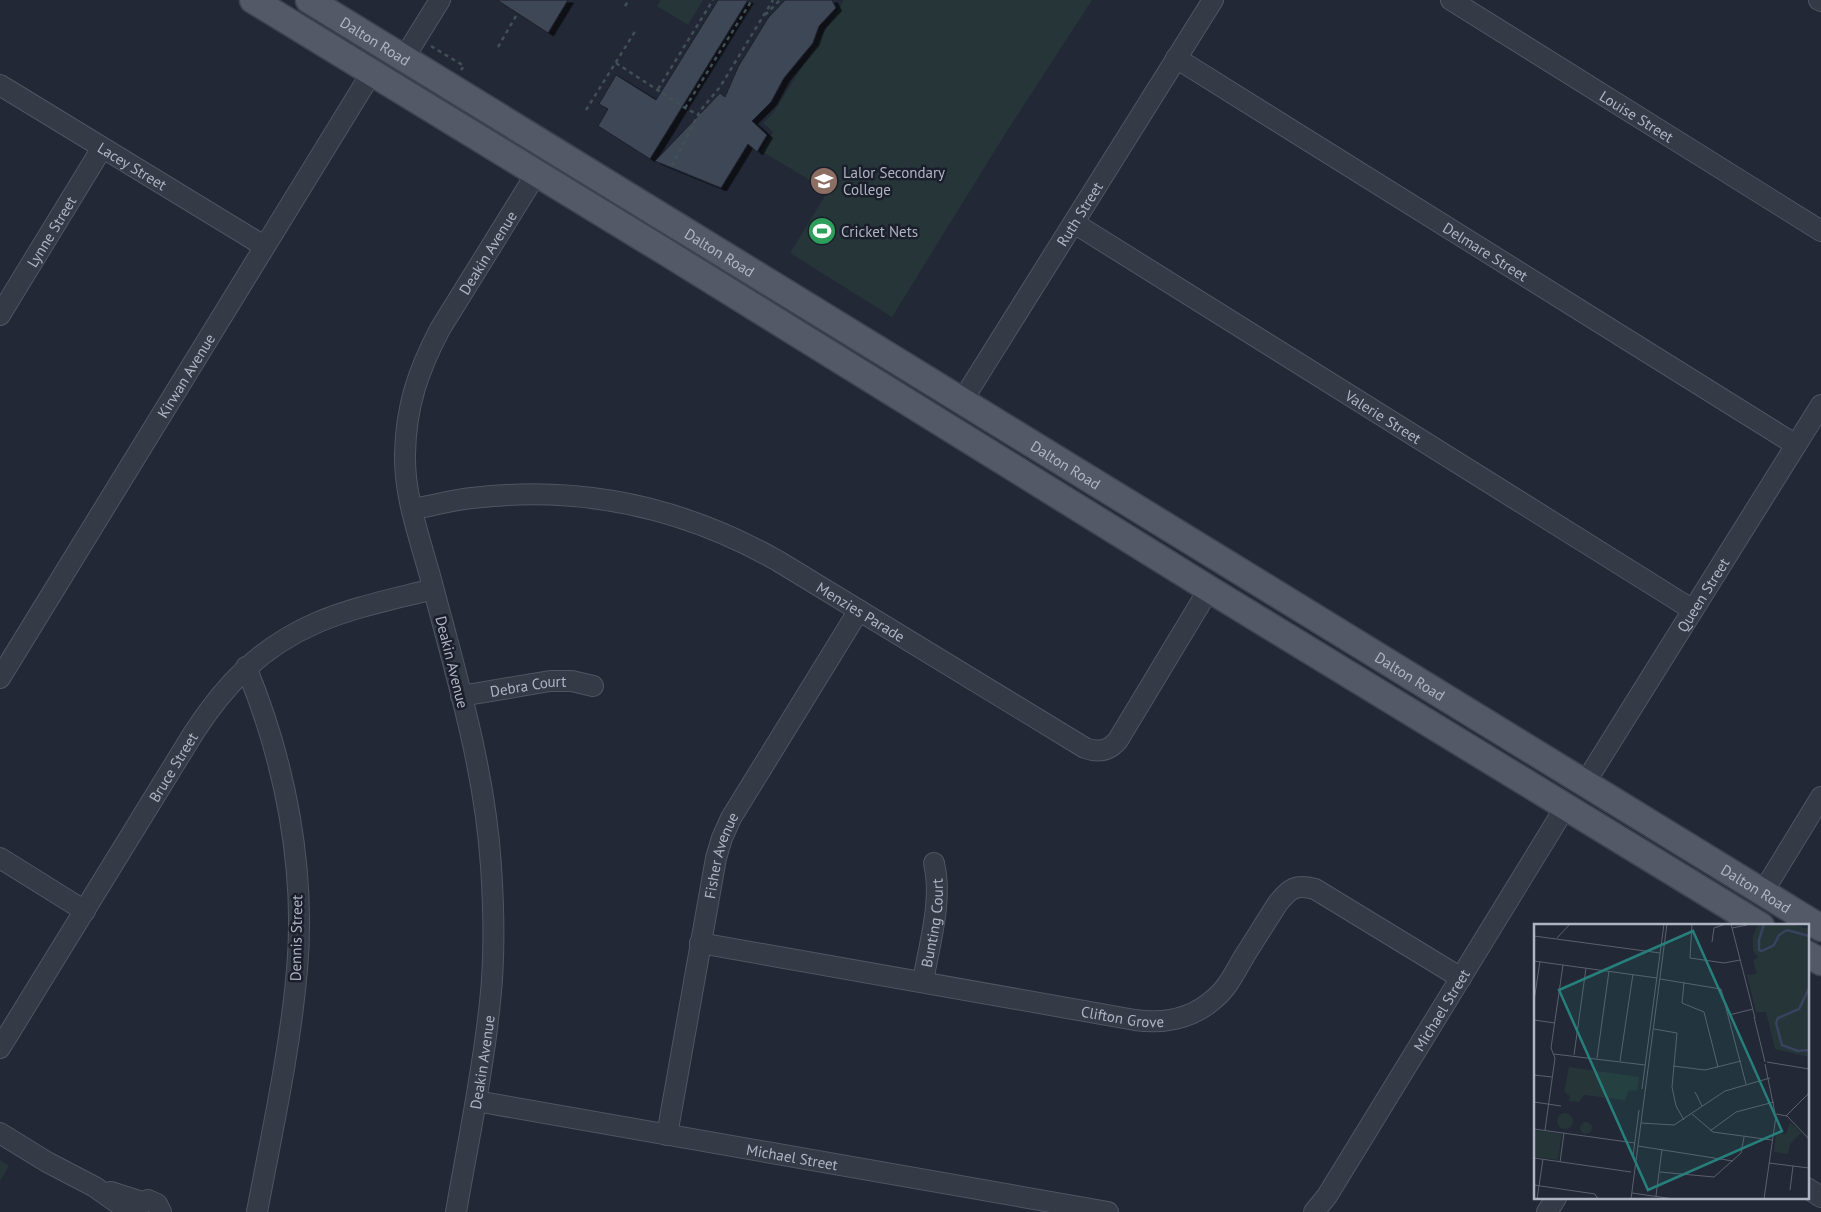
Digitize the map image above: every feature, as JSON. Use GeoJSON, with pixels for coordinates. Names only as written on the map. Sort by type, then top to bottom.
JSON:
{"type":"FeatureCollection","features":[{"type":"Feature","properties":{"kind":"main road","name":"Dalton Road"},"geometry":{"type":"LineString","coordinates":[[254,0],[1209,589],[1754,922]]}},
{"type":"Feature","properties":{"kind":"main road","name":"Dalton Road"},"geometry":{"type":"LineString","coordinates":[[309,0],[1821,928]]}},
{"type":"Feature","properties":{"kind":"main road","name":"Deakin Avenue"},"geometry":{"type":"LineString","coordinates":[[536,174],[552,149]]}},
{"type":"Feature","properties":{"kind":"main road","name":"Ruth Street"},"geometry":{"type":"LineString","coordinates":[[947,426],[962,401]]}},
{"type":"Feature","properties":{"kind":"main road"},"geometry":{"type":"LineString","coordinates":[[1754,922],[1763,892]]}},
{"type":"Feature","properties":{"kind":"main road"},"geometry":{"type":"LineString","coordinates":[[1808,955],[1821,962]]}},
{"type":"Feature","properties":{"kind":"street"},"geometry":{"type":"LineString","coordinates":[[404,58],[440,0]]}},
{"type":"Feature","properties":{"kind":"street","name":"Ruth Street"},"geometry":{"type":"LineString","coordinates":[[962,401],[1212,0]]}},
{"type":"Feature","properties":{"kind":"street","name":"Louise Street"},"geometry":{"type":"LineString","coordinates":[[1452,0],[1821,231]]}},
{"type":"Feature","properties":{"kind":"street","name":"Delmare Street"},"geometry":{"type":"LineString","coordinates":[[1176,58],[1796,445]]}},
{"type":"Feature","properties":{"kind":"street","name":"Kirwan Avenue"},"geometry":{"type":"LineString","coordinates":[[0,678],[372,72]]}},
{"type":"Feature","properties":{"kind":"street","name":"Lacey Street"},"geometry":{"type":"LineString","coordinates":[[0,85],[264,246]]}},
{"type":"Feature","properties":{"kind":"street","name":"Lynne Street"},"geometry":{"type":"LineString","coordinates":[[0,315],[102,148]]}},
{"type":"Feature","properties":{"kind":"street","name":"Deakin Avenue"},"geometry":{"type":"LineString","coordinates":[[456,1212],[476,1102],[490,1001],[493,920],[487,821],[480,774],[412,510],[405,456],[408,415],[414,386],[440,329],[536,174]]}},
{"type":"Feature","properties":{"kind":"street","name":"Valerie Street"},"geometry":{"type":"LineString","coordinates":[[1074,223],[1693,610]]}},
{"type":"Feature","properties":{"kind":"street","name":"Queen Street"},"geometry":{"type":"LineString","coordinates":[[1585,783],[1821,405]]}},
{"type":"Feature","properties":{"kind":"street","name":"Menzies Parade"},"geometry":{"type":"LineString","coordinates":[[412,510],[470,498],[546,494],[591,497],[632,504],[672,514],[707,526],[747,543],[1085,748],[1096,752],[1103,751],[1118,740],[1209,589]]}},
{"type":"Feature","properties":{"kind":"street","name":"Bruce Street"},"geometry":{"type":"LineString","coordinates":[[0,1048],[209,708],[224,690],[246,667],[271,648],[316,623],[344,613],[433,589]]}},
{"type":"Feature","properties":{"kind":"street","name":"Fisher Avenue"},"geometry":{"type":"LineString","coordinates":[[667,1135],[700,943],[716,858],[722,838],[731,818],[859,610]]}},
{"type":"Feature","properties":{"kind":"street","name":"Dennis Street"},"geometry":{"type":"LineString","coordinates":[[246,667],[260,700],[285,794],[293,838],[299,926],[298,968],[292,1017],[257,1212]]}},
{"type":"Feature","properties":{"kind":"street","name":"Debra Court"},"geometry":{"type":"LineString","coordinates":[[461,696],[550,681],[572,681],[593,686]]}},
{"type":"Feature","properties":{"kind":"street"},"geometry":{"type":"LineString","coordinates":[[1763,892],[1821,797]]}},
{"type":"Feature","properties":{"kind":"street","name":"Michael Street"},"geometry":{"type":"LineString","coordinates":[[1314,1212],[1327,1196],[1566,806]]}},
{"type":"Feature","properties":{"kind":"street"},"geometry":{"type":"LineString","coordinates":[[0,858],[85,911]]}},
{"type":"Feature","properties":{"kind":"street","name":"Bunting Court"},"geometry":{"type":"LineString","coordinates":[[923,982],[938,896],[938,878],[934,864]]}},
{"type":"Feature","properties":{"kind":"street","name":"Clifton Grove"},"geometry":{"type":"LineString","coordinates":[[700,943],[1152,1022],[1176,1018],[1201,1009],[1216,998],[1287,891],[1296,887],[1306,887],[1315,889],[1461,978]]}},
{"type":"Feature","properties":{"kind":"street","name":"Michael Street"},"geometry":{"type":"LineString","coordinates":[[476,1102],[667,1135],[1057,1208],[1108,1212]]}},
{"type":"Feature","properties":{"kind":"street"},"geometry":{"type":"LineString","coordinates":[[0,1134],[48,1162],[95,1186],[149,1209]]}},
{"type":"Feature","properties":{"kind":"street"},"geometry":{"type":"LineString","coordinates":[[1808,1189],[1821,1197]]}},
{"type":"Feature","properties":{"kind":"street"},"geometry":{"type":"LineString","coordinates":[[1547,1212],[1555,1200]]}},
{"type":"Feature","properties":{"kind":"path"},"geometry":{"type":"LineString","coordinates":[[625,6],[629,0]]}},
{"type":"Feature","properties":{"kind":"path"},"geometry":{"type":"LineString","coordinates":[[658,89],[713,0]]}},
{"type":"Feature","properties":{"kind":"path"},"geometry":{"type":"LineString","coordinates":[[685,108],[752,0]]}},
{"type":"Feature","properties":{"kind":"path"},"geometry":{"type":"LineString","coordinates":[[672,166],[699,115],[720,87],[773,0]]}},
{"type":"Feature","properties":{"kind":"path"},"geometry":{"type":"LineString","coordinates":[[762,17],[780,0]]}},
{"type":"Feature","properties":{"kind":"path"},"geometry":{"type":"LineString","coordinates":[[498,47],[516,16]]}},
{"type":"Feature","properties":{"kind":"path"},"geometry":{"type":"LineString","coordinates":[[586,110],[636,30]]}},
{"type":"Feature","properties":{"kind":"path"},"geometry":{"type":"LineString","coordinates":[[616,63],[685,108],[699,115]]}},
{"type":"Feature","properties":{"kind":"shaded area"},"geometry":{"type":"Polygon","coordinates":[[[661,0],[703,0],[688,25],[657,6],[661,0]]]}},
{"type":"Feature","properties":{"kind":"shaded area"},"geometry":{"type":"Polygon","coordinates":[[[844,0],[1092,0],[1007,131],[892,317],[790,253],[828,191],[761,151],[773,132],[763,123],[773,113],[844,0]]]}},
{"type":"Feature","properties":{"kind":"shaded area"},"geometry":{"type":"Polygon","coordinates":[[[0,1160],[9,1166],[0,1181],[0,1160]]]}},
{"type":"Feature","properties":{"kind":"building"},"geometry":{"type":"Polygon","coordinates":[[[497,0],[568,0],[548,33],[497,0]]]}},
{"type":"Feature","properties":{"kind":"building"},"geometry":{"type":"Polygon","coordinates":[[[718,0],[748,0],[650,159],[598,126],[608,109],[599,104],[616,75],[656,100],[718,0]]]}},
{"type":"Feature","properties":{"kind":"building"},"geometry":{"type":"Polygon","coordinates":[[[785,0],[832,0],[836,8],[819,26],[813,43],[784,78],[771,102],[752,121],[767,135],[757,152],[748,144],[721,188],[655,161],[720,93],[725,97],[738,67],[768,18],[785,0]]]}},
{"type":"Feature","properties":{"kind":"place","name":"Lalor Secondary College"},"geometry":{"type":"Point","coordinates":[824,181]}},
{"type":"Feature","properties":{"kind":"place","name":"Cricket Nets"},"geometry":{"type":"Point","coordinates":[822,231]}}]}
